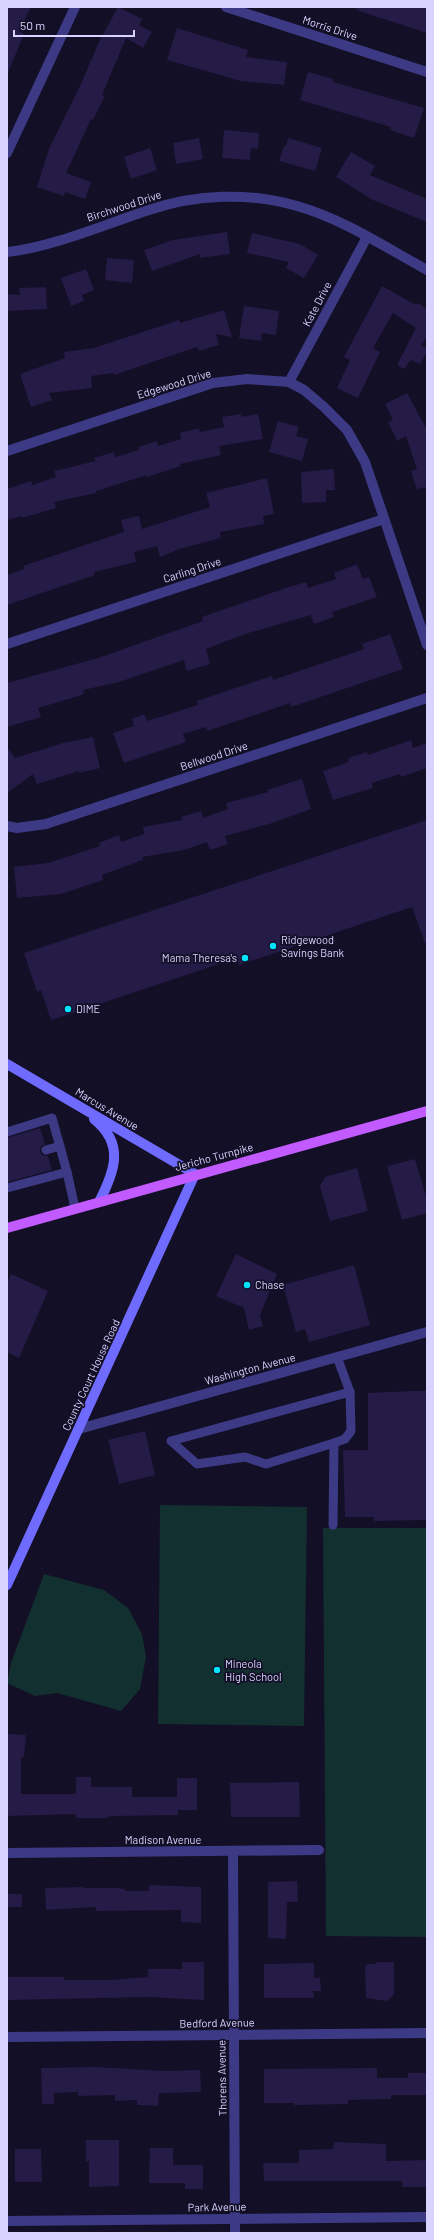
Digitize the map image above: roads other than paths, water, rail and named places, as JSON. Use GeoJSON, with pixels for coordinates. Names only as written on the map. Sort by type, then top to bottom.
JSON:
{"type":"FeatureCollection","features":[{"type":"Feature","properties":{"kind":"main road","name":"Marcus Avenue"},"geometry":{"type":"LineString","coordinates":[[7,1064],[195,1174]]}},
{"type":"Feature","properties":{"kind":"main road"},"geometry":{"type":"LineString","coordinates":[[63,1096],[96,1121],[111,1139],[115,1162],[99,1202]]}},
{"type":"Feature","properties":{"kind":"main road","name":"Jericho Turnpike"},"geometry":{"type":"LineString","coordinates":[[7,1228],[195,1174],[427,1111]]}},
{"type":"Feature","properties":{"kind":"main road","name":"County Court House Road"},"geometry":{"type":"LineString","coordinates":[[7,1585],[195,1174]]}},
{"type":"Feature","properties":{"kind":"street"},"geometry":{"type":"LineString","coordinates":[[7,153],[75,7]]}},
{"type":"Feature","properties":{"kind":"street","name":"Morris Drive"},"geometry":{"type":"LineString","coordinates":[[226,7],[427,72]]}},
{"type":"Feature","properties":{"kind":"street","name":"Birchwood Drive"},"geometry":{"type":"LineString","coordinates":[[7,252],[39,246],[162,205],[221,196],[251,197],[298,206],[341,223],[427,270]]}},
{"type":"Feature","properties":{"kind":"street","name":"Kate Drive"},"geometry":{"type":"LineString","coordinates":[[289,382],[367,237]]}},
{"type":"Feature","properties":{"kind":"street","name":"Edgewood Drive"},"geometry":{"type":"LineString","coordinates":[[7,451],[213,383],[247,379],[289,382],[304,390],[324,406],[347,430],[365,462],[427,645]]}},
{"type":"Feature","properties":{"kind":"street","name":"Carling Drive"},"geometry":{"type":"LineString","coordinates":[[7,644],[384,519]]}},
{"type":"Feature","properties":{"kind":"street","name":"Bellwood Drive"},"geometry":{"type":"LineString","coordinates":[[7,826],[17,828],[46,824],[427,698]]}},
{"type":"Feature","properties":{"kind":"street","name":"Washington Avenue"},"geometry":{"type":"LineString","coordinates":[[79,1429],[427,1332]]}},
{"type":"Feature","properties":{"kind":"street","name":"Madison Avenue"},"geometry":{"type":"LineString","coordinates":[[7,1853],[318,1850]]}},
{"type":"Feature","properties":{"kind":"street","name":"Thorens Avenue"},"geometry":{"type":"LineString","coordinates":[[233,1851],[235,2233]]}},
{"type":"Feature","properties":{"kind":"street","name":"Bedford Avenue"},"geometry":{"type":"LineString","coordinates":[[7,2037],[427,2033]]}},
{"type":"Feature","properties":{"kind":"street","name":"Park Avenue"},"geometry":{"type":"LineString","coordinates":[[7,2221],[427,2217]]}},
{"type":"Feature","properties":{"kind":"lane"},"geometry":{"type":"LineString","coordinates":[[7,1132],[52,1118],[75,1208]]}},
{"type":"Feature","properties":{"kind":"lane"},"geometry":{"type":"LineString","coordinates":[[46,1150],[60,1146]]}},
{"type":"Feature","properties":{"kind":"lane"},"geometry":{"type":"LineString","coordinates":[[7,1188],[67,1172]]}},
{"type":"Feature","properties":{"kind":"lane"},"geometry":{"type":"LineString","coordinates":[[337,1357],[350,1392],[351,1431],[345,1440],[266,1464],[245,1457],[197,1464],[171,1441],[350,1392]]}},
{"type":"Feature","properties":{"kind":"lane"},"geometry":{"type":"LineString","coordinates":[[333,1524],[334,1443]]}},
{"type":"Feature","properties":{"kind":"place","name":"Ridgewood Savings Bank"},"geometry":{"type":"Point","coordinates":[273,946]}},
{"type":"Feature","properties":{"kind":"place","name":"Mama Theresa's"},"geometry":{"type":"Point","coordinates":[245,958]}},
{"type":"Feature","properties":{"kind":"place","name":"DIME"},"geometry":{"type":"Point","coordinates":[68,1009]}},
{"type":"Feature","properties":{"kind":"place","name":"Chase"},"geometry":{"type":"Point","coordinates":[247,1285]}},
{"type":"Feature","properties":{"kind":"place","name":"Mineola High School"},"geometry":{"type":"Point","coordinates":[217,1670]}}]}
